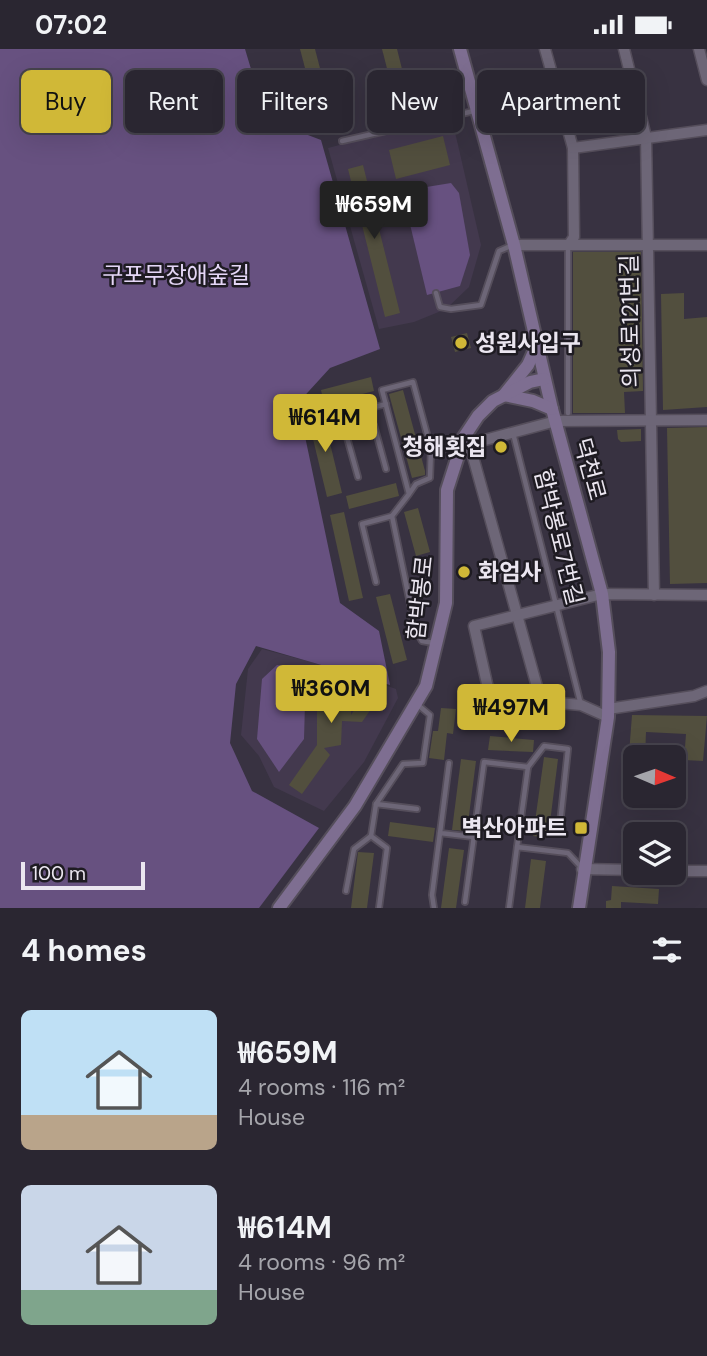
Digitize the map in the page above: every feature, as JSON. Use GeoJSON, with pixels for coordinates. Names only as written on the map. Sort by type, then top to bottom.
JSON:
{"type":"FeatureCollection","features":[{"type":"Feature","properties":{"kind":"main road","name":"덕천로"},"geometry":{"type":"LineString","coordinates":[[460,49],[477,111]]}},
{"type":"Feature","properties":{"kind":"main road","name":"덕천로"},"geometry":{"type":"LineString","coordinates":[[483,133],[514,244],[544,379],[602,594],[609,652],[608,713],[582,869],[579,908]]}},
{"type":"Feature","properties":{"kind":"main road"},"geometry":{"type":"LineString","coordinates":[[537,345],[528,365],[504,395],[533,401],[554,415]]}},
{"type":"Feature","properties":{"kind":"main road","name":"함박봉로"},"geometry":{"type":"LineString","coordinates":[[279,908],[355,806],[426,686],[438,644],[448,575],[447,490],[478,416],[493,401],[544,379]]}},
{"type":"Feature","properties":{"kind":"street"},"geometry":{"type":"LineString","coordinates":[[545,49],[573,148],[574,237],[570,243]]}},
{"type":"Feature","properties":{"kind":"street","name":"의성로121번길"},"geometry":{"type":"LineString","coordinates":[[624,49],[646,137],[654,595]]}},
{"type":"Feature","properties":{"kind":"street"},"geometry":{"type":"LineString","coordinates":[[699,49],[707,80]]}},
{"type":"Feature","properties":{"kind":"street"},"geometry":{"type":"LineString","coordinates":[[573,148],[707,130]]}},
{"type":"Feature","properties":{"kind":"street"},"geometry":{"type":"LineString","coordinates":[[514,244],[707,245]]}},
{"type":"Feature","properties":{"kind":"street"},"geometry":{"type":"LineString","coordinates":[[541,701],[518,613],[466,445],[513,432],[554,415],[650,422],[707,421]]}},
{"type":"Feature","properties":{"kind":"street"},"geometry":{"type":"LineString","coordinates":[[707,595],[602,594],[518,613],[474,627],[491,697],[581,705],[608,713],[694,697],[707,691]]}},
{"type":"Feature","properties":{"kind":"street"},"geometry":{"type":"LineString","coordinates":[[582,869],[623,870]]}},
{"type":"Feature","properties":{"kind":"street"},"geometry":{"type":"LineString","coordinates":[[686,871],[707,871]]}},
{"type":"Feature","properties":{"kind":"lane"},"geometry":{"type":"LineString","coordinates":[[342,141],[477,111]]}},
{"type":"Feature","properties":{"kind":"lane"},"geometry":{"type":"LineString","coordinates":[[568,413],[565,250],[570,243]]}},
{"type":"Feature","properties":{"kind":"lane"},"geometry":{"type":"LineString","coordinates":[[436,293],[440,307],[451,309],[481,305],[499,251],[514,244]]}},
{"type":"Feature","properties":{"kind":"lane"},"geometry":{"type":"LineString","coordinates":[[376,582],[362,524],[392,516],[409,494],[416,484],[430,478],[431,449],[413,382],[382,390],[409,494]]}},
{"type":"Feature","properties":{"kind":"lane"},"geometry":{"type":"LineString","coordinates":[[358,477],[341,416],[386,404]]}},
{"type":"Feature","properties":{"kind":"lane"},"geometry":{"type":"LineString","coordinates":[[345,432],[374,425],[386,469]]}},
{"type":"Feature","properties":{"kind":"lane","name":"함박봉로7번길"},"geometry":{"type":"LineString","coordinates":[[513,432],[581,705]]}},
{"type":"Feature","properties":{"kind":"lane"},"geometry":{"type":"LineString","coordinates":[[392,516],[412,613],[411,622],[422,641],[438,644]]}},
{"type":"Feature","properties":{"kind":"lane"},"geometry":{"type":"LineString","coordinates":[[346,891],[354,849],[371,836],[376,804],[403,764],[423,763],[430,715],[416,704]]}},
{"type":"Feature","properties":{"kind":"lane"},"geometry":{"type":"LineString","coordinates":[[509,908],[528,767],[544,746],[568,749],[560,824]]}},
{"type":"Feature","properties":{"kind":"lane"},"geometry":{"type":"LineString","coordinates":[[465,902],[484,762],[528,767]]}},
{"type":"Feature","properties":{"kind":"lane"},"geometry":{"type":"LineString","coordinates":[[434,908],[432,895],[449,763]]}},
{"type":"Feature","properties":{"kind":"lane"},"geometry":{"type":"LineString","coordinates":[[376,804],[417,810]]}},
{"type":"Feature","properties":{"kind":"lane"},"geometry":{"type":"LineString","coordinates":[[440,833],[474,837]]}},
{"type":"Feature","properties":{"kind":"lane"},"geometry":{"type":"LineString","coordinates":[[371,836],[387,848],[379,908]]}},
{"type":"Feature","properties":{"kind":"lane"},"geometry":{"type":"LineString","coordinates":[[517,847],[568,853],[582,869]]}},
{"type":"Feature","properties":{"kind":"shaded area"},"geometry":{"type":"Polygon","coordinates":[[[386,133],[455,133],[481,245],[469,287],[446,309],[414,322],[379,329],[328,148],[386,133]]]}},
{"type":"Feature","properties":{"kind":"shaded area"},"geometry":{"type":"Polygon","coordinates":[[[262,649],[345,671],[396,689],[398,698],[364,762],[324,811],[274,787],[259,756],[241,735],[248,669],[262,649]]]}},
{"type":"Feature","properties":{"kind":"green space","name":"구포무장애숲길"},"geometry":{"type":"Polygon","coordinates":[[[0,49],[245,49],[251,70],[237,70],[237,133],[303,133],[321,140],[380,349],[330,368],[298,403],[340,603],[379,631],[390,685],[256,646],[236,684],[230,743],[252,791],[319,828],[259,908],[0,908],[0,49]]]}},
{"type":"Feature","properties":{"kind":"green space"},"geometry":{"type":"Polygon","coordinates":[[[451,183],[459,193],[470,255],[460,286],[427,295],[402,191],[451,183]]]}},
{"type":"Feature","properties":{"kind":"green space"},"geometry":{"type":"Polygon","coordinates":[[[277,665],[306,668],[304,739],[279,772],[257,739],[262,679],[277,665]]]}},
{"type":"Feature","properties":{"kind":"building"},"geometry":{"type":"Polygon","coordinates":[[[300,49],[315,49],[320,70],[306,70],[300,49]]]}},
{"type":"Feature","properties":{"kind":"building"},"geometry":{"type":"Polygon","coordinates":[[[382,49],[397,49],[402,70],[387,70],[382,49]]]}},
{"type":"Feature","properties":{"kind":"building"},"geometry":{"type":"Polygon","coordinates":[[[443,136],[450,165],[396,179],[389,150],[443,136]]]}},
{"type":"Feature","properties":{"kind":"building"},"geometry":{"type":"Polygon","coordinates":[[[363,165],[400,313],[385,317],[348,169],[363,165]]]}},
{"type":"Feature","properties":{"kind":"building"},"geometry":{"type":"Polygon","coordinates":[[[573,252],[641,252],[643,391],[624,392],[625,413],[573,413],[573,252]]]}},
{"type":"Feature","properties":{"kind":"building"},"geometry":{"type":"Polygon","coordinates":[[[684,293],[684,319],[707,317],[707,407],[663,410],[661,294],[684,293]]]}},
{"type":"Feature","properties":{"kind":"building","name":"성원사입구"},"geometry":{"type":"Polygon","coordinates":[[[467,333],[471,348],[455,352],[451,337],[467,333]]]}},
{"type":"Feature","properties":{"kind":"building"},"geometry":{"type":"Polygon","coordinates":[[[371,377],[374,391],[324,404],[321,390],[371,377]]]}},
{"type":"Feature","properties":{"kind":"building"},"geometry":{"type":"Polygon","coordinates":[[[403,390],[425,471],[425,475],[412,478],[389,394],[403,390]]]}},
{"type":"Feature","properties":{"kind":"building"},"geometry":{"type":"Polygon","coordinates":[[[322,410],[342,493],[327,497],[307,414],[322,410]]]}},
{"type":"Feature","properties":{"kind":"building"},"geometry":{"type":"Polygon","coordinates":[[[707,427],[707,583],[670,584],[667,428],[707,427]]]}},
{"type":"Feature","properties":{"kind":"building"},"geometry":{"type":"Polygon","coordinates":[[[641,429],[641,441],[621,442],[618,439],[617,430],[641,429]]]}},
{"type":"Feature","properties":{"kind":"building"},"geometry":{"type":"Polygon","coordinates":[[[396,483],[399,496],[349,509],[346,496],[396,483]]]}},
{"type":"Feature","properties":{"kind":"building"},"geometry":{"type":"Polygon","coordinates":[[[418,508],[430,552],[416,556],[404,512],[418,508]]]}},
{"type":"Feature","properties":{"kind":"building"},"geometry":{"type":"Polygon","coordinates":[[[344,512],[363,598],[349,601],[330,515],[344,512]]]}},
{"type":"Feature","properties":{"kind":"building"},"geometry":{"type":"Polygon","coordinates":[[[390,594],[407,660],[393,664],[376,597],[390,594]]]}},
{"type":"Feature","properties":{"kind":"building"},"geometry":{"type":"Polygon","coordinates":[[[317,675],[338,676],[338,691],[343,692],[343,698],[351,699],[351,715],[369,688],[380,696],[362,722],[342,721],[341,745],[324,748],[330,755],[302,794],[289,785],[317,745],[317,675]]]}},
{"type":"Feature","properties":{"kind":"building"},"geometry":{"type":"Polygon","coordinates":[[[441,708],[456,709],[453,734],[447,733],[444,760],[429,758],[433,731],[438,731],[441,708]]]}},
{"type":"Feature","properties":{"kind":"building"},"geometry":{"type":"Polygon","coordinates":[[[632,715],[707,716],[703,761],[686,760],[686,734],[646,732],[646,745],[630,745],[632,715]]]}},
{"type":"Feature","properties":{"kind":"building"},"geometry":{"type":"Polygon","coordinates":[[[490,736],[534,740],[533,752],[488,750],[490,736]]]}},
{"type":"Feature","properties":{"kind":"building"},"geometry":{"type":"Polygon","coordinates":[[[544,757],[558,759],[548,838],[533,836],[544,757]]]}},
{"type":"Feature","properties":{"kind":"building"},"geometry":{"type":"Polygon","coordinates":[[[461,759],[476,761],[467,831],[452,830],[461,759]]]}},
{"type":"Feature","properties":{"kind":"building"},"geometry":{"type":"Polygon","coordinates":[[[390,822],[435,828],[433,842],[388,836],[390,822]]]}},
{"type":"Feature","properties":{"kind":"building"},"geometry":{"type":"Polygon","coordinates":[[[449,848],[464,850],[456,908],[441,908],[449,848]]]}},
{"type":"Feature","properties":{"kind":"building"},"geometry":{"type":"Polygon","coordinates":[[[358,852],[374,853],[367,908],[351,908],[358,852]]]}},
{"type":"Feature","properties":{"kind":"building"},"geometry":{"type":"Polygon","coordinates":[[[531,859],[546,861],[540,908],[525,908],[531,859]]]}},
{"type":"Feature","properties":{"kind":"building"},"geometry":{"type":"Polygon","coordinates":[[[612,886],[659,889],[658,904],[621,902],[621,908],[606,908],[606,901],[611,900],[612,886]]]}},
{"type":"Feature","properties":{"kind":"place","name":"성원사입구"},"geometry":{"type":"Point","coordinates":[461,343]}},
{"type":"Feature","properties":{"kind":"place","name":"청해횟집"},"geometry":{"type":"Point","coordinates":[501,447]}},
{"type":"Feature","properties":{"kind":"place","name":"화엄사"},"geometry":{"type":"Point","coordinates":[464,572]}},
{"type":"Feature","properties":{"kind":"place","name":"벽산아파트"},"geometry":{"type":"Point","coordinates":[581,828]}}]}
